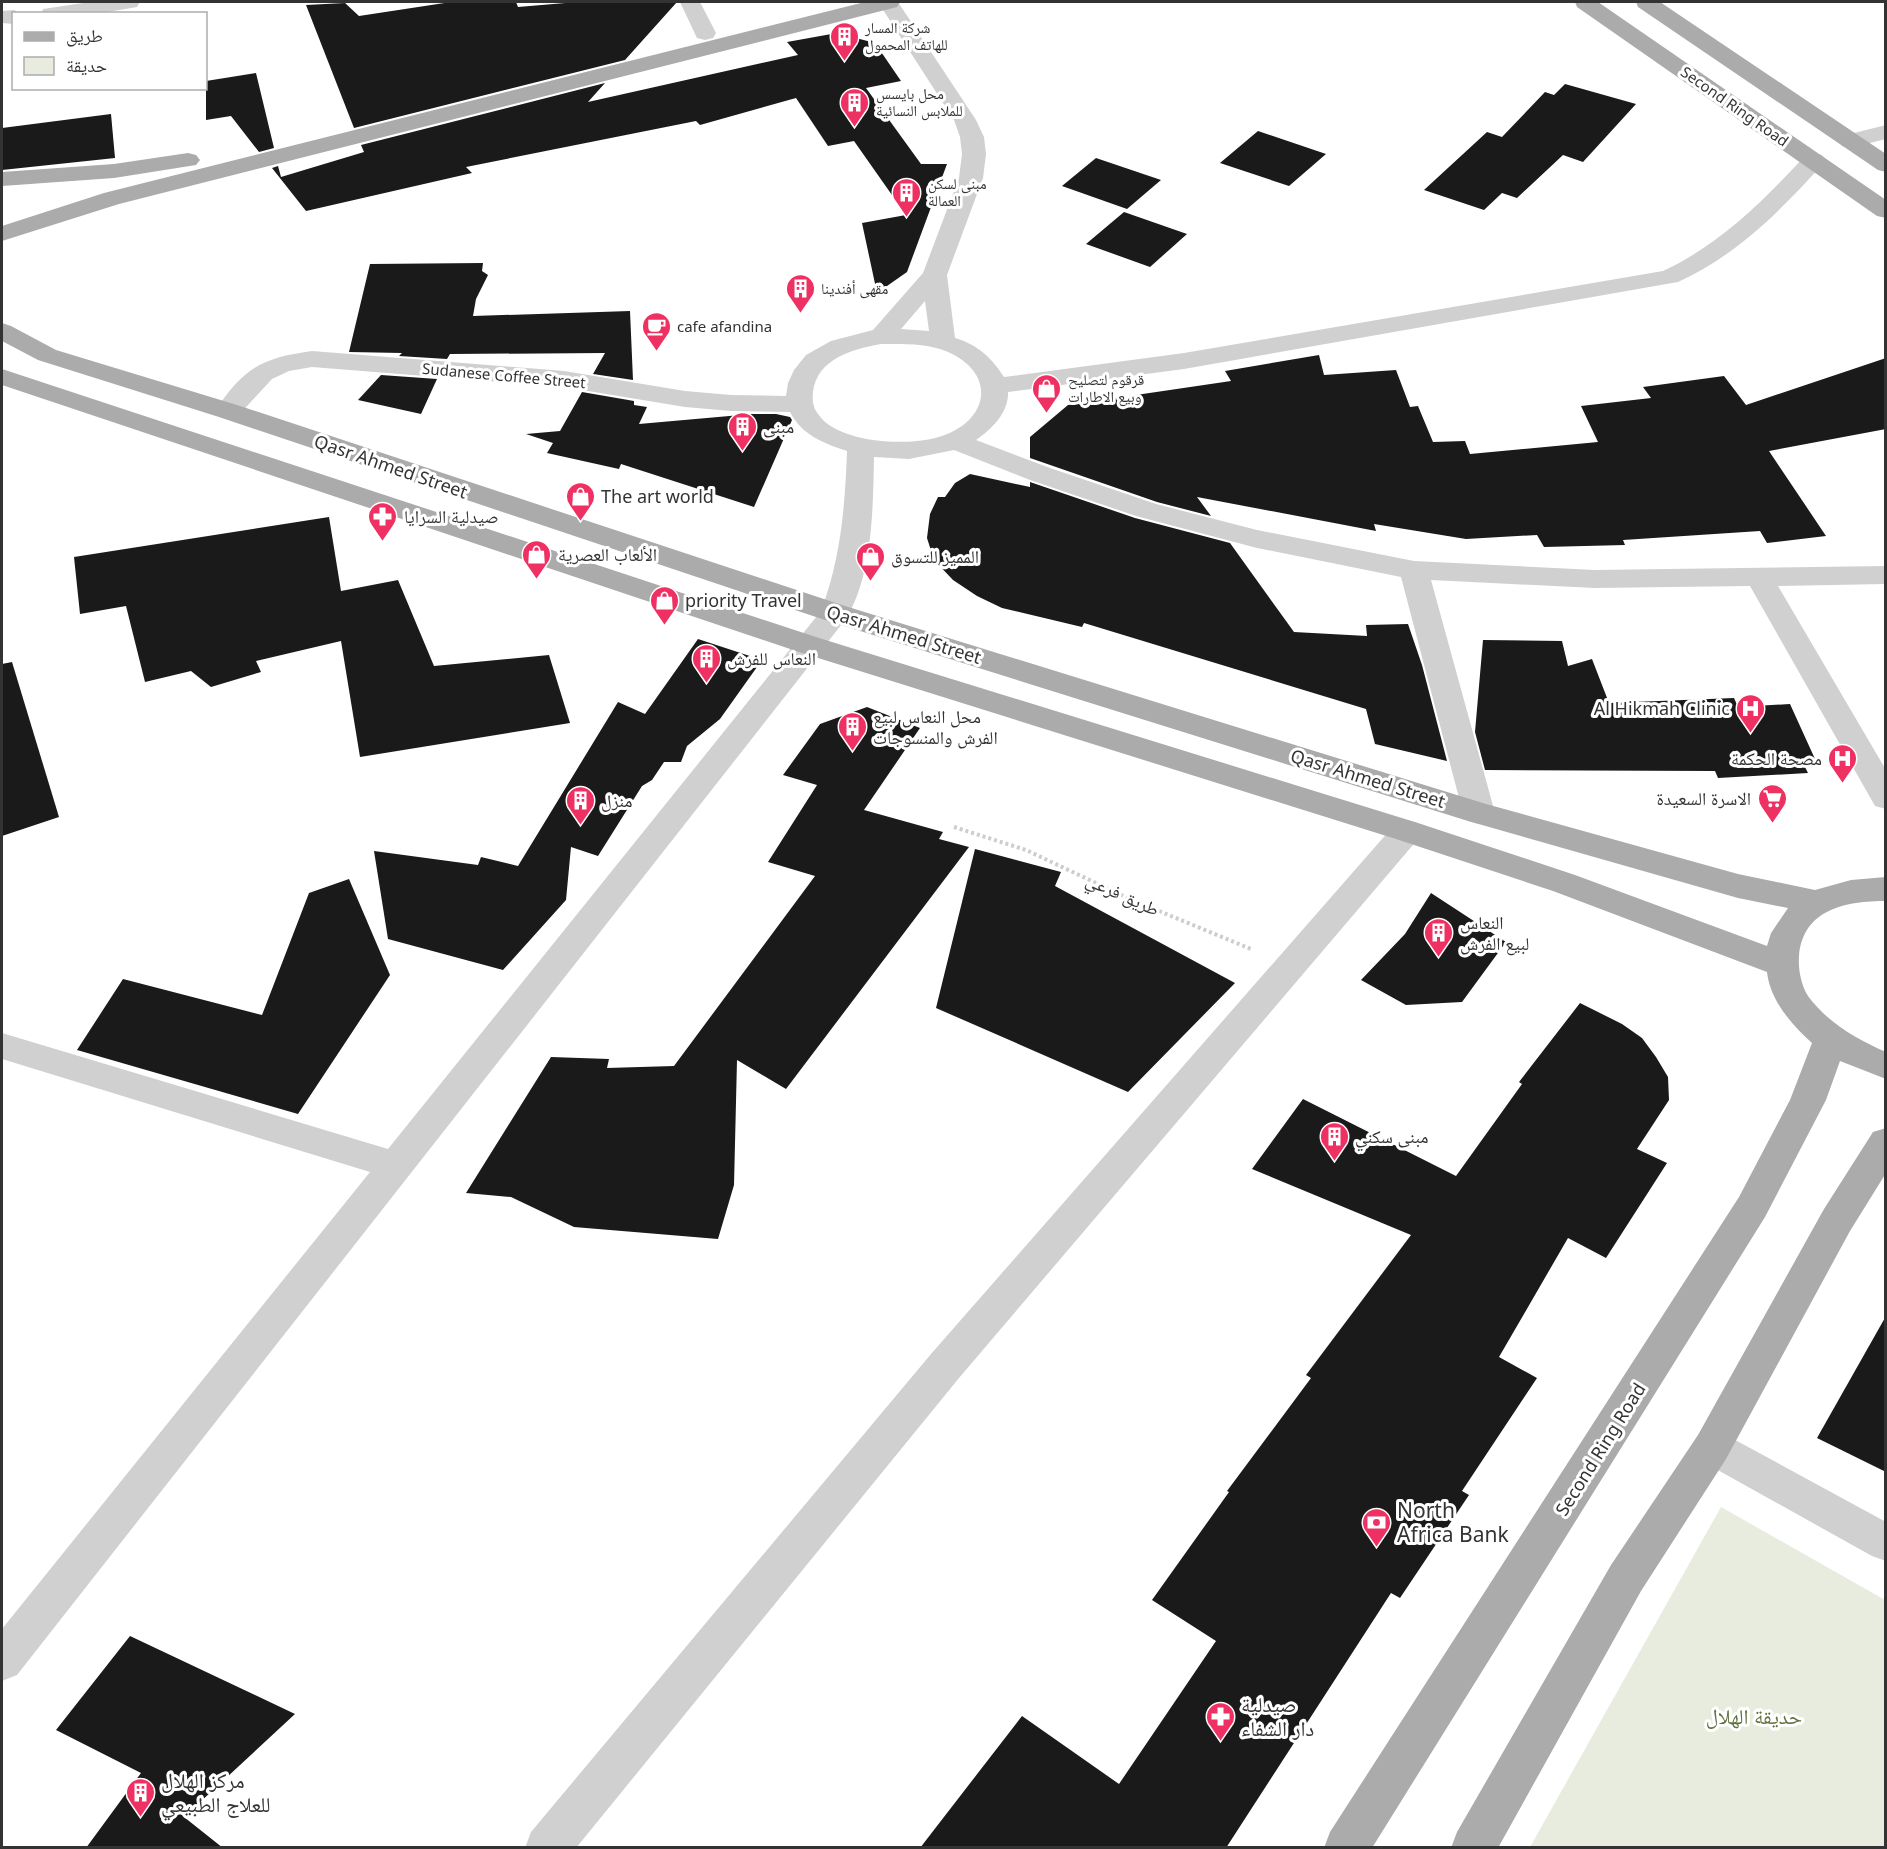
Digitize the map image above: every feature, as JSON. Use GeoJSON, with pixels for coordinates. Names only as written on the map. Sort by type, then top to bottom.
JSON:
{"type":"FeatureCollection","features":[{"type":"Feature","properties":{"kind":"main road"},"geometry":{"type":"LineString","coordinates":[[2,179],[114,171],[190,159],[705,33],[821,2]]}},
{"type":"Feature","properties":{"kind":"main road"},"geometry":{"type":"LineString","coordinates":[[2,234],[112,198],[888,2]]}},
{"type":"Feature","properties":{"kind":"main road","name":"Second Ring Road"},"geometry":{"type":"LineString","coordinates":[[1585,2],[1886,211]]}},
{"type":"Feature","properties":{"kind":"main road","name":"Second Ring Road"},"geometry":{"type":"LineString","coordinates":[[1646,2],[1886,165]]}},
{"type":"Feature","properties":{"kind":"main road","name":"Qasr Ahmed Street"},"geometry":{"type":"LineString","coordinates":[[2,331],[47,355],[228,411],[835,613],[1479,813],[1738,886],[1817,902]]}},
{"type":"Feature","properties":{"kind":"main road","name":"Qasr Ahmed Street"},"geometry":{"type":"LineString","coordinates":[[2,377],[809,645],[1407,831],[1574,887],[1781,964]]}},
{"type":"Feature","properties":{"kind":"main road"},"geometry":{"type":"LineString","coordinates":[[1886,889],[1838,894],[1817,902],[1800,914],[1789,929],[1782,945],[1781,964],[1786,983],[1796,1003],[1811,1021],[1831,1038],[1860,1056],[1886,1066]]}},
{"type":"Feature","properties":{"kind":"main road","name":"Second Ring Road"},"geometry":{"type":"LineString","coordinates":[[1346,1848],[1752,1207],[1808,1100],[1831,1038]]}},
{"type":"Feature","properties":{"kind":"main road"},"geometry":{"type":"LineString","coordinates":[[1473,1848],[1626,1578],[1712,1447],[1836,1220],[1886,1142]]}},
{"type":"Feature","properties":{"kind":"street"},"geometry":{"type":"LineString","coordinates":[[64,12],[129,2]]}},
{"type":"Feature","properties":{"kind":"street"},"geometry":{"type":"LineString","coordinates":[[690,2],[705,33]]}},
{"type":"Feature","properties":{"kind":"street"},"geometry":{"type":"LineString","coordinates":[[882,336],[935,275],[971,178],[974,154],[972,137],[965,120],[888,2]]}},
{"type":"Feature","properties":{"kind":"street"},"geometry":{"type":"LineString","coordinates":[[1850,141],[1886,132]]}},
{"type":"Feature","properties":{"kind":"street"},"geometry":{"type":"LineString","coordinates":[[995,386],[1184,362],[1669,277],[1696,266],[1726,247],[1784,193],[1814,160]]}},
{"type":"Feature","properties":{"kind":"street"},"geometry":{"type":"LineString","coordinates":[[935,275],[943,342]]}},
{"type":"Feature","properties":{"kind":"street"},"geometry":{"type":"LineString","coordinates":[[882,336],[913,336],[943,342],[968,353],[986,368],[995,386],[994,405],[981,423],[955,441],[928,448],[895,451],[861,447],[832,438],[810,423],[799,404],[798,386],[808,368],[826,353],[852,342],[882,336]]}},
{"type":"Feature","properties":{"kind":"street","name":"Sudanese Coffee Street"},"geometry":{"type":"LineString","coordinates":[[228,411],[254,377],[281,362],[312,358],[564,379],[685,399],[731,403],[799,404]]}},
{"type":"Feature","properties":{"kind":"street"},"geometry":{"type":"LineString","coordinates":[[955,441],[1040,474],[1146,510],[1257,539],[1414,570],[1595,579],[1886,575]]}},
{"type":"Feature","properties":{"kind":"street"},"geometry":{"type":"LineString","coordinates":[[2,1661],[835,613],[848,580],[858,522],[861,447]]}},
{"type":"Feature","properties":{"kind":"street"},"geometry":{"type":"LineString","coordinates":[[1414,570],[1479,813]]}},
{"type":"Feature","properties":{"kind":"street"},"geometry":{"type":"LineString","coordinates":[[1759,577],[1886,798]]}},
{"type":"Feature","properties":{"kind":"street"},"geometry":{"type":"LineString","coordinates":[[547,1848],[945,1366],[1407,831]]}},
{"type":"Feature","properties":{"kind":"street"},"geometry":{"type":"LineString","coordinates":[[2,1046],[397,1166]]}},
{"type":"Feature","properties":{"kind":"street"},"geometry":{"type":"LineString","coordinates":[[1712,1447],[1886,1543]]}},
{"type":"Feature","properties":{"kind":"path","name":"طريق فرعي"},"geometry":{"type":"LineString","coordinates":[[954,827],[1026,850],[1131,899],[1291,966]]}},
{"type":"Feature","properties":{"kind":"green space","name":"حديقة الهلال"},"geometry":{"type":"Polygon","coordinates":[[[1721,1507],[1885,1600],[1885,1847],[1530,1847],[1721,1507]]]}},
{"type":"Feature","properties":{"kind":"building"},"geometry":{"type":"Polygon","coordinates":[[[451,2],[516,2],[518,7],[577,2],[677,2],[625,60],[354,128],[306,5],[345,3],[359,16],[451,2]]]}},
{"type":"Feature","properties":{"kind":"building"},"geometry":{"type":"Polygon","coordinates":[[[837,33],[875,43],[901,81],[866,88],[921,164],[947,164],[907,272],[877,293],[862,223],[906,215],[854,141],[828,146],[796,98],[700,125],[696,121],[466,167],[472,173],[306,211],[272,168],[278,166],[281,177],[364,152],[361,145],[605,83],[588,102],[798,55],[787,42],[837,33]]]}},
{"type":"Feature","properties":{"kind":"building"},"geometry":{"type":"Polygon","coordinates":[[[256,73],[274,148],[259,152],[231,116],[206,120],[207,81],[256,73]]]}},
{"type":"Feature","properties":{"kind":"building"},"geometry":{"type":"Polygon","coordinates":[[[1565,84],[1636,104],[1583,162],[1563,155],[1517,198],[1502,193],[1484,210],[1424,190],[1487,132],[1502,137],[1545,92],[1554,95],[1565,84]]]}},
{"type":"Feature","properties":{"kind":"building"},"geometry":{"type":"Polygon","coordinates":[[[111,114],[115,158],[2,170],[2,128],[111,114]]]}},
{"type":"Feature","properties":{"kind":"building"},"geometry":{"type":"Polygon","coordinates":[[[1258,131],[1326,154],[1289,186],[1220,163],[1258,131]]]}},
{"type":"Feature","properties":{"kind":"building"},"geometry":{"type":"Polygon","coordinates":[[[1096,158],[1161,180],[1127,209],[1062,186],[1096,158]]]}},
{"type":"Feature","properties":{"kind":"building"},"geometry":{"type":"Polygon","coordinates":[[[1124,212],[1187,234],[1150,267],[1086,244],[1124,212]]]}},
{"type":"Feature","properties":{"kind":"building"},"geometry":{"type":"Polygon","coordinates":[[[483,263],[482,271],[488,275],[476,299],[473,316],[630,311],[633,380],[593,374],[605,353],[450,354],[447,359],[399,356],[402,353],[349,352],[370,264],[483,263]]]}},
{"type":"Feature","properties":{"kind":"building"},"geometry":{"type":"Polygon","coordinates":[[[1319,355],[1324,375],[1396,370],[1410,407],[1418,406],[1433,442],[1465,441],[1470,454],[1598,442],[1581,406],[1651,398],[1643,387],[1724,376],[1746,405],[1886,358],[1886,429],[1769,451],[1826,536],[1767,543],[1760,531],[1623,540],[1625,545],[1544,547],[1537,535],[1466,539],[1374,524],[1376,531],[1197,497],[1211,516],[1157,502],[1030,458],[1030,437],[1068,405],[1231,381],[1225,371],[1319,355]]]}},
{"type":"Feature","properties":{"kind":"building"},"geometry":{"type":"Polygon","coordinates":[[[381,375],[437,379],[421,414],[358,400],[381,375]]]}},
{"type":"Feature","properties":{"kind":"building"},"geometry":{"type":"Polygon","coordinates":[[[582,392],[634,401],[634,405],[647,407],[639,424],[752,414],[776,414],[790,417],[792,420],[754,507],[621,464],[619,469],[547,453],[553,443],[526,434],[560,431],[582,392]]]}},
{"type":"Feature","properties":{"kind":"building"},"geometry":{"type":"Polygon","coordinates":[[[970,474],[1030,487],[1030,482],[1135,518],[1230,543],[1294,632],[1367,636],[1366,625],[1408,624],[1422,665],[1447,761],[1375,744],[1366,709],[1084,623],[1082,627],[1002,608],[977,596],[953,580],[934,560],[927,538],[930,514],[938,497],[945,497],[955,483],[970,474]]]}},
{"type":"Feature","properties":{"kind":"building"},"geometry":{"type":"Polygon","coordinates":[[[329,517],[341,591],[398,580],[434,666],[549,655],[570,723],[360,757],[341,641],[256,661],[261,672],[211,687],[191,671],[145,682],[126,606],[80,614],[74,557],[329,517]]]}},
{"type":"Feature","properties":{"kind":"building"},"geometry":{"type":"Polygon","coordinates":[[[698,639],[762,660],[720,719],[687,746],[681,762],[664,762],[652,780],[642,786],[598,856],[571,847],[566,900],[503,970],[388,939],[374,851],[478,865],[481,857],[518,866],[618,702],[645,714],[698,639]]]}},
{"type":"Feature","properties":{"kind":"building"},"geometry":{"type":"Polygon","coordinates":[[[1483,640],[1562,641],[1568,666],[1592,659],[1609,703],[1734,698],[1738,707],[1790,704],[1815,759],[1801,759],[1808,773],[1718,778],[1715,771],[1485,770],[1475,732],[1483,640]]]}},
{"type":"Feature","properties":{"kind":"building"},"geometry":{"type":"Polygon","coordinates":[[[12,662],[59,817],[2,836],[2,664],[12,662]]]}},
{"type":"Feature","properties":{"kind":"building"},"geometry":{"type":"Polygon","coordinates":[[[867,707],[920,728],[864,810],[943,832],[939,839],[969,847],[786,1089],[737,1060],[734,1185],[718,1239],[574,1227],[511,1197],[466,1193],[551,1057],[609,1059],[607,1068],[674,1066],[815,876],[768,862],[817,785],[783,775],[820,724],[867,707]]]}},
{"type":"Feature","properties":{"kind":"building"},"geometry":{"type":"Polygon","coordinates":[[[975,849],[1061,872],[1055,886],[1235,983],[1128,1092],[936,1008],[975,849]]]}},
{"type":"Feature","properties":{"kind":"building"},"geometry":{"type":"Polygon","coordinates":[[[349,879],[390,975],[298,1114],[77,1050],[123,979],[262,1015],[309,893],[349,879]]]}},
{"type":"Feature","properties":{"kind":"building","name":"النعاس لبيع الفرش"},"geometry":{"type":"Polygon","coordinates":[[[1431,893],[1506,942],[1462,1002],[1406,1005],[1361,980],[1405,934],[1431,893]]]}},
{"type":"Feature","properties":{"kind":"building"},"geometry":{"type":"Polygon","coordinates":[[[1580,1003],[1622,1024],[1642,1038],[1668,1077],[1669,1100],[1637,1149],[1667,1163],[1606,1258],[1568,1238],[1499,1357],[1537,1378],[1462,1491],[1469,1495],[1400,1598],[1391,1593],[1226,1848],[920,1848],[1022,1716],[1119,1784],[1216,1641],[1152,1600],[1229,1492],[1227,1491],[1311,1378],[1306,1375],[1411,1235],[1252,1169],[1303,1099],[1456,1176],[1522,1084],[1519,1082],[1580,1003]]]}},
{"type":"Feature","properties":{"kind":"building"},"geometry":{"type":"Polygon","coordinates":[[[1886,1316],[1886,1472],[1817,1438],[1886,1316]]]}},
{"type":"Feature","properties":{"kind":"building"},"geometry":{"type":"Polygon","coordinates":[[[130,1636],[295,1714],[184,1817],[223,1848],[86,1848],[141,1773],[56,1730],[130,1636]]]}},
{"type":"Feature","properties":{"kind":"place","name":"شركة المسار للهاتف المحمول"},"geometry":{"type":"Point","coordinates":[844,62]}},
{"type":"Feature","properties":{"kind":"place","name":"محل بايسس للملابس النسائية"},"geometry":{"type":"Point","coordinates":[855,128]}},
{"type":"Feature","properties":{"kind":"place","name":"مبنى لسكن العمالة"},"geometry":{"type":"Point","coordinates":[907,218]}},
{"type":"Feature","properties":{"kind":"place","name":"مقهى أفندينا"},"geometry":{"type":"Point","coordinates":[800,314]}},
{"type":"Feature","properties":{"kind":"place","name":"cafe afandina"},"geometry":{"type":"Point","coordinates":[656,352]}},
{"type":"Feature","properties":{"kind":"place","name":"قرقوم لتصليح وبيع الاطارات"},"geometry":{"type":"Point","coordinates":[1047,414]}},
{"type":"Feature","properties":{"kind":"place","name":"مبنى"},"geometry":{"type":"Point","coordinates":[742,452]}},
{"type":"Feature","properties":{"kind":"place","name":"The art world"},"geometry":{"type":"Point","coordinates":[580,522]}},
{"type":"Feature","properties":{"kind":"place","name":"صيدلية السرايا"},"geometry":{"type":"Point","coordinates":[383,542]}},
{"type":"Feature","properties":{"kind":"place","name":"الألعاب العصرية"},"geometry":{"type":"Point","coordinates":[537,580]}},
{"type":"Feature","properties":{"kind":"place","name":"المميز للتسوق"},"geometry":{"type":"Point","coordinates":[870,582]}},
{"type":"Feature","properties":{"kind":"place","name":"priority Travel"},"geometry":{"type":"Point","coordinates":[664,626]}},
{"type":"Feature","properties":{"kind":"place","name":"النعاس للفرش"},"geometry":{"type":"Point","coordinates":[706,684]}},
{"type":"Feature","properties":{"kind":"place","name":"Al Hikmah Clinic"},"geometry":{"type":"Point","coordinates":[1751,734]}},
{"type":"Feature","properties":{"kind":"place","name":"محل النعاس لبيع الفرش والمنسوجات"},"geometry":{"type":"Point","coordinates":[852,752]}},
{"type":"Feature","properties":{"kind":"place","name":"مصحة الحكمة"},"geometry":{"type":"Point","coordinates":[1843,784]}},
{"type":"Feature","properties":{"kind":"place","name":"الاسرة السعيدة"},"geometry":{"type":"Point","coordinates":[1772,824]}},
{"type":"Feature","properties":{"kind":"place","name":"منزل"},"geometry":{"type":"Point","coordinates":[580,826]}},
{"type":"Feature","properties":{"kind":"place","name":"النعاس لبيع الفرش"},"geometry":{"type":"Point","coordinates":[1439,958]}},
{"type":"Feature","properties":{"kind":"place","name":"مبنى سكني"},"geometry":{"type":"Point","coordinates":[1334,1162]}},
{"type":"Feature","properties":{"kind":"place","name":"North Africa Bank"},"geometry":{"type":"Point","coordinates":[1376,1548]}},
{"type":"Feature","properties":{"kind":"place","name":"صيدلية دار الشفاء"},"geometry":{"type":"Point","coordinates":[1220,1742]}},
{"type":"Feature","properties":{"kind":"place","name":"مركز الهلال للعلاج الطبيعي"},"geometry":{"type":"Point","coordinates":[140,1818]}}]}
